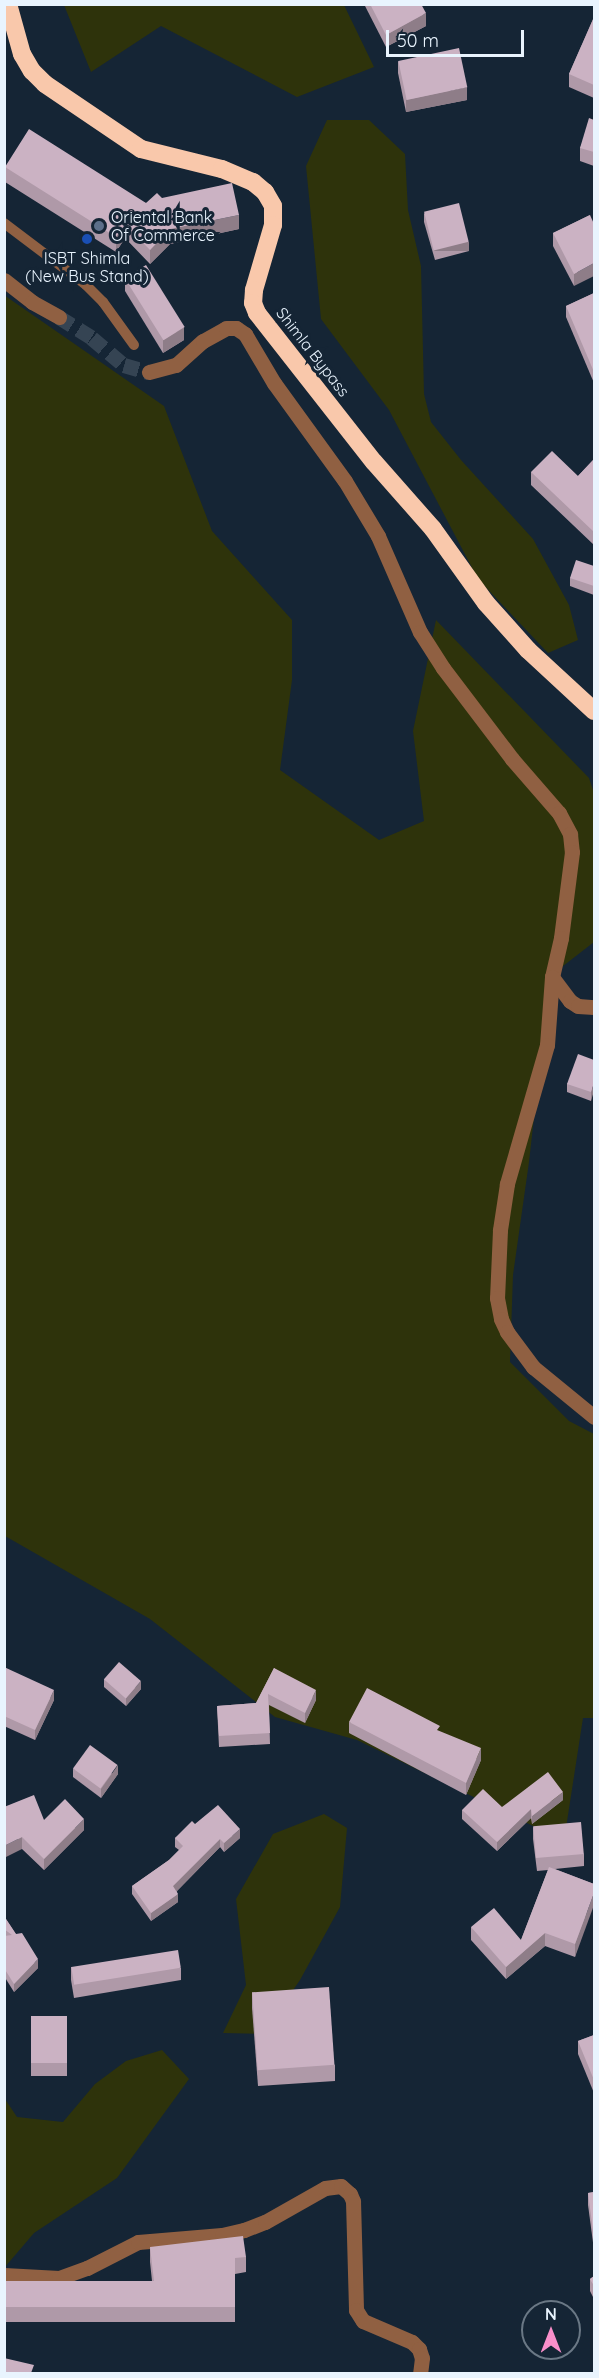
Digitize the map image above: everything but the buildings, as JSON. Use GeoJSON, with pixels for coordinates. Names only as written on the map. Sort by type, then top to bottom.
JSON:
{"type":"FeatureCollection","features":[{"type":"Feature","properties":{"kind":"highway","name":"Shimla Bypass"},"geometry":{"type":"LineString","coordinates":[[8,18],[22,54],[32,71],[45,84],[141,149],[222,169],[253,182],[265,192],[273,206],[273,225],[254,290],[253,303],[257,313],[374,462],[433,529],[486,603],[528,650],[594,711]]}},
{"type":"Feature","properties":{"kind":"street"},"geometry":{"type":"LineString","coordinates":[[4,280],[32,302],[59,317]]}},
{"type":"Feature","properties":{"kind":"street"},"geometry":{"type":"LineString","coordinates":[[149,372],[176,364],[203,341],[222,330],[230,328],[240,330],[245,334],[294,413],[345,482],[383,546],[401,591],[426,641],[512,759],[558,813],[570,834],[572,852],[568,891],[552,977],[545,1055],[507,1184],[498,1254],[498,1309],[507,1332],[533,1367],[594,1417]]}},
{"type":"Feature","properties":{"kind":"street"},"geometry":{"type":"LineString","coordinates":[[552,977],[570,1001],[578,1006],[594,1006]]}},
{"type":"Feature","properties":{"kind":"street"},"geometry":{"type":"LineString","coordinates":[[4,2276],[38,2279],[59,2277],[87,2268],[138,2242],[222,2235],[244,2230],[265,2222],[325,2188],[341,2186],[350,2194],[353,2201],[356,2310],[363,2321],[412,2342],[422,2358],[420,2373]]}},
{"type":"Feature","properties":{"kind":"lane"},"geometry":{"type":"LineString","coordinates":[[4,223],[86,285],[103,302],[134,345]]}},
{"type":"Feature","properties":{"kind":"green space"},"geometry":{"type":"Polygon","coordinates":[[[64,5],[344,5],[374,67],[297,97],[161,26],[91,72],[64,5]]]}},
{"type":"Feature","properties":{"kind":"green space"},"geometry":{"type":"Polygon","coordinates":[[[327,120],[369,120],[405,154],[408,210],[421,266],[424,394],[431,422],[461,460],[533,539],[569,605],[578,640],[548,653],[478,579],[389,410],[321,319],[306,166],[327,120]]]}},
{"type":"Feature","properties":{"kind":"green space"},"geometry":{"type":"Polygon","coordinates":[[[4,295],[164,406],[212,531],[292,620],[292,680],[280,770],[379,840],[424,821],[413,731],[436,620],[589,778],[594,793],[594,942],[558,970],[541,1055],[513,1275],[510,1362],[569,1421],[594,1434],[594,1718],[583,1718],[564,1841],[357,1740],[275,1717],[150,1619],[5,1536],[4,295]]]}},
{"type":"Feature","properties":{"kind":"green space"},"geometry":{"type":"Polygon","coordinates":[[[324,1814],[347,1828],[340,1907],[300,1980],[263,2034],[223,2033],[246,1985],[236,1899],[273,1834],[324,1814]]]}},
{"type":"Feature","properties":{"kind":"green space"},"geometry":{"type":"Polygon","coordinates":[[[162,2050],[189,2079],[117,2178],[34,2233],[5,2267],[5,2099],[17,2117],[63,2122],[95,2084],[126,2061],[162,2050]]]}},
{"type":"Feature","properties":{"kind":"tunnel"},"geometry":{"type":"LineString","coordinates":[[59,317],[92,338],[124,365],[149,372]]}},
{"type":"Feature","properties":{"kind":"place","name":"Oriental Bank Of Commerce"},"geometry":{"type":"Point","coordinates":[99,226]}},
{"type":"Feature","properties":{"kind":"place","name":"ISBT Shimla (New Bus Stand)"},"geometry":{"type":"Point","coordinates":[87,239]}}]}
